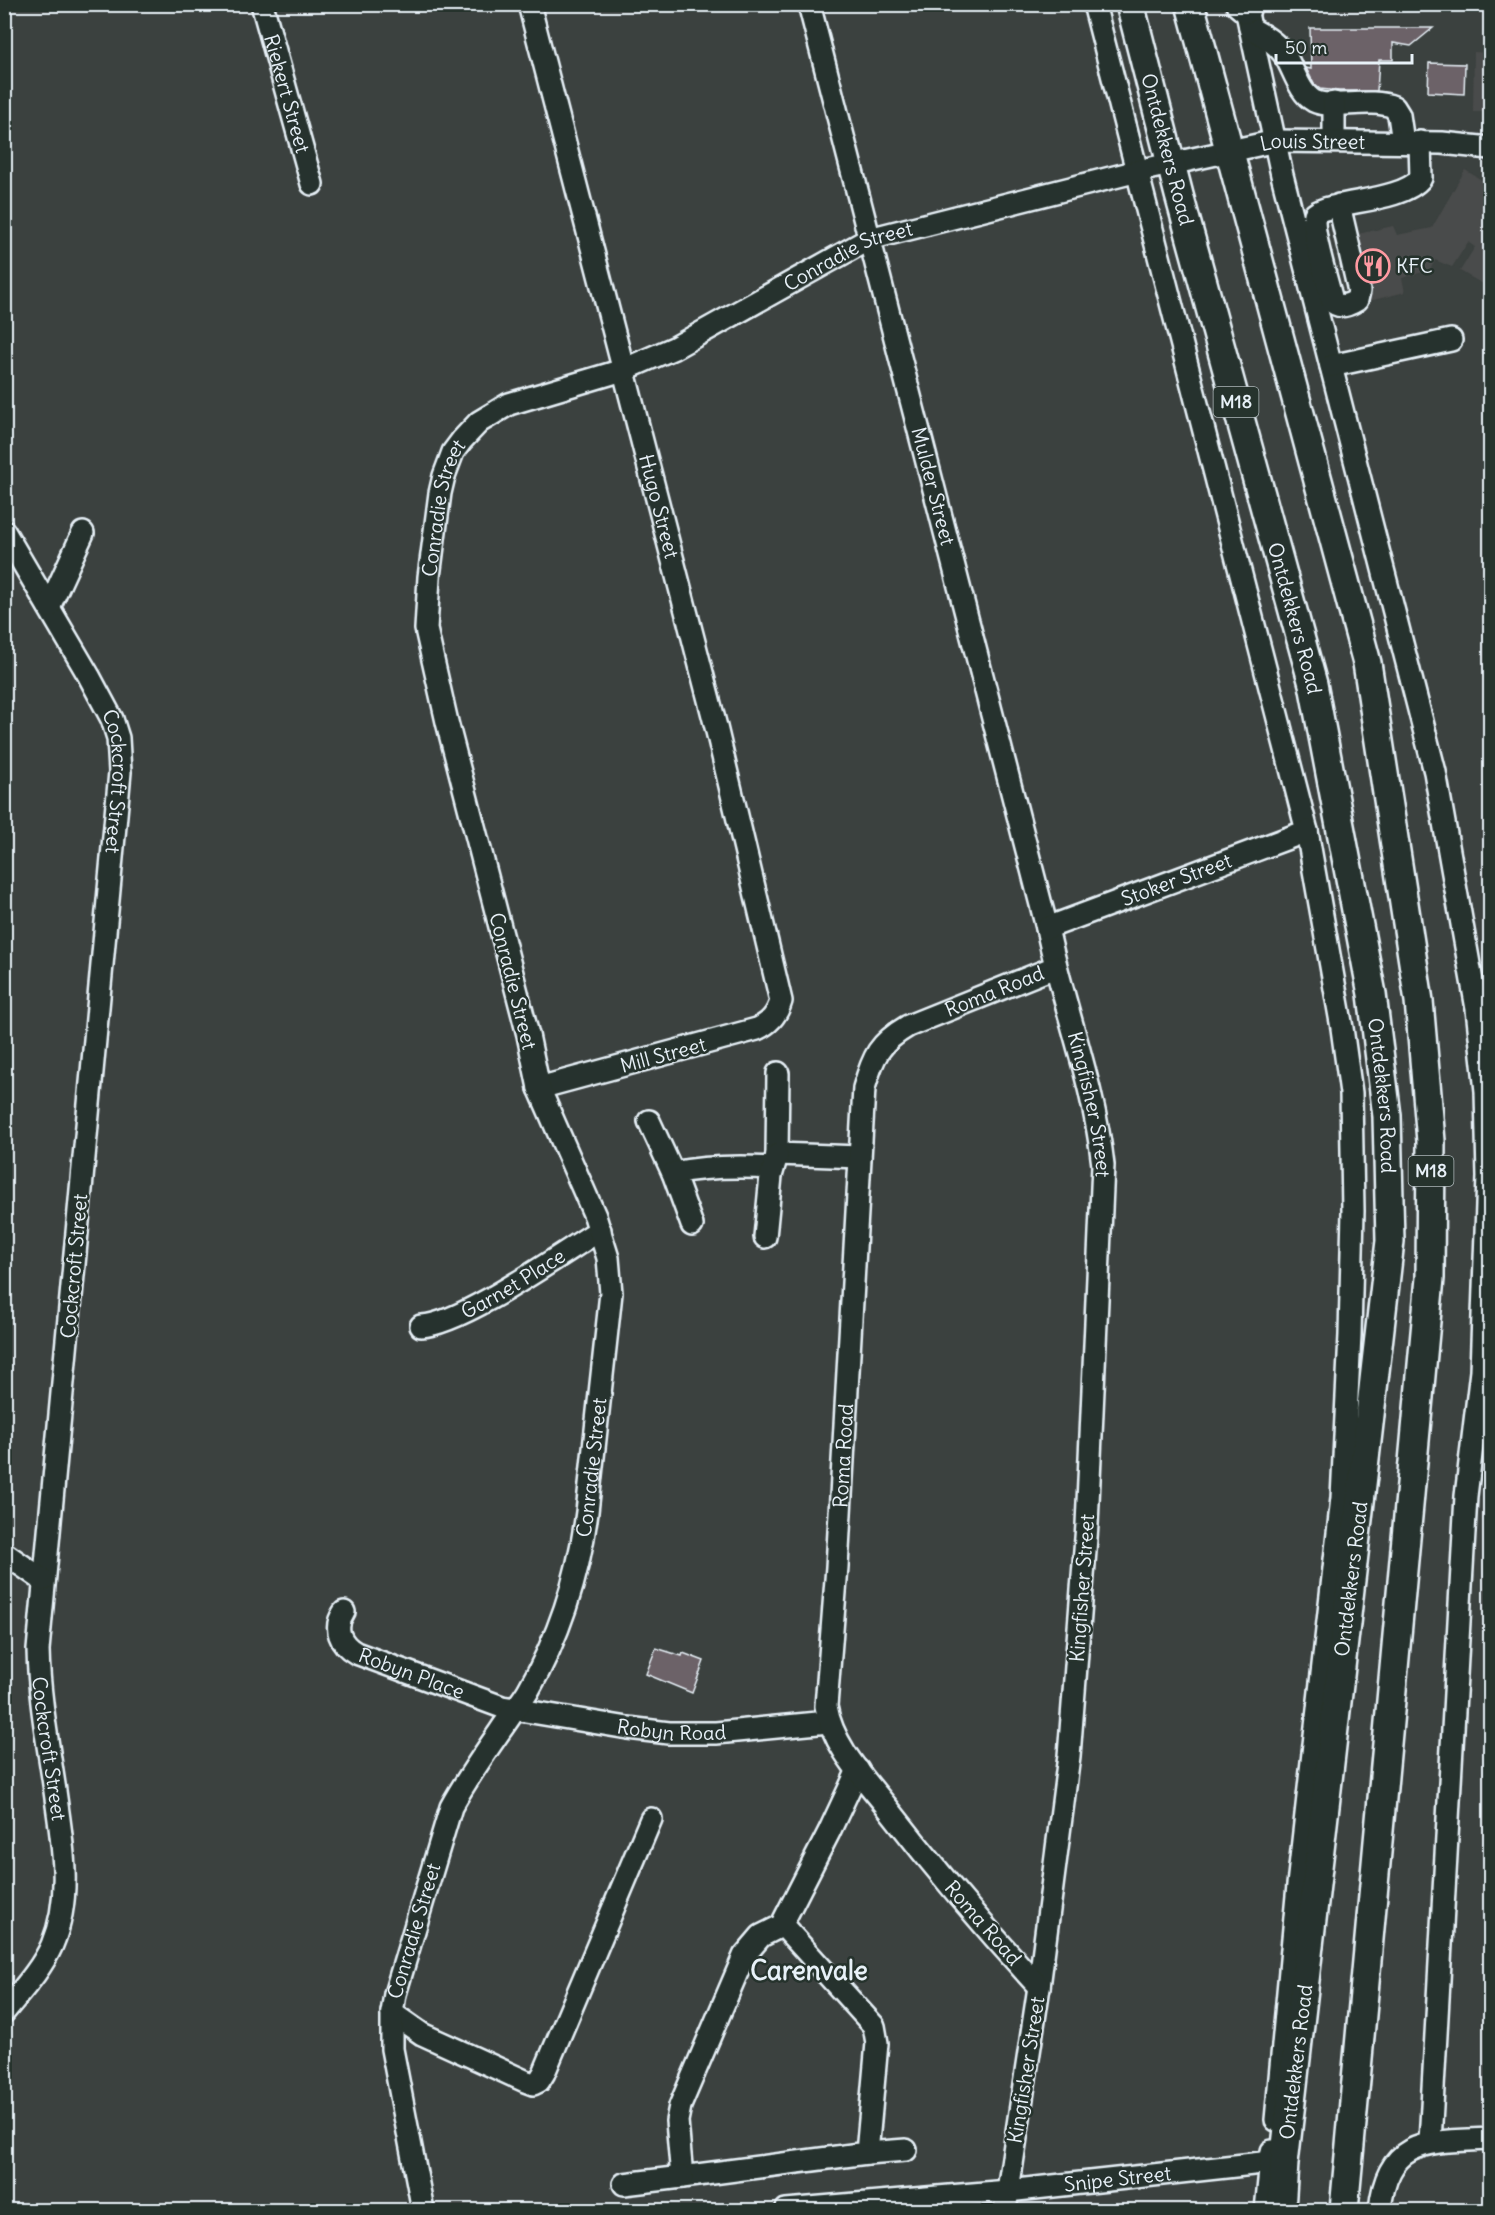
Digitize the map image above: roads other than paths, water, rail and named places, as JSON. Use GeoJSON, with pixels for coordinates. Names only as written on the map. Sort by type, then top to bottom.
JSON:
{"type":"FeatureCollection","features":[{"type":"Feature","properties":{"kind":"main road","name":"Ontdekkers Road"},"geometry":{"type":"LineString","coordinates":[[1130,4],[1313,684],[1372,994],[1387,1116],[1390,1241],[1284,2163],[1281,2211]]}},
{"type":"Feature","properties":{"kind":"main road","name":"M18"},"geometry":{"type":"LineString","coordinates":[[1190,4],[1367,663],[1419,1001],[1431,1141],[1430,1278],[1344,2211]]}},
{"type":"Feature","properties":{"kind":"street","name":"Riekert Street"},"geometry":{"type":"LineString","coordinates":[[262,4],[312,184]]}},
{"type":"Feature","properties":{"kind":"street","name":"Hugo Street"},"geometry":{"type":"LineString","coordinates":[[529,4],[716,727],[779,986],[781,1001],[779,1009]]}},
{"type":"Feature","properties":{"kind":"street","name":"Mulder Street"},"geometry":{"type":"LineString","coordinates":[[809,4],[1047,928],[1055,967]]}},
{"type":"Feature","properties":{"kind":"street","name":"Ontdekkers Road"},"geometry":{"type":"LineString","coordinates":[[1094,4],[1306,831],[1342,1028],[1351,1093],[1353,1211],[1342,1498],[1298,1885],[1266,2211]]}},
{"type":"Feature","properties":{"kind":"street"},"geometry":{"type":"LineString","coordinates":[[1245,12],[1288,61],[1311,99],[1321,103],[1382,103],[1394,107],[1399,115],[1411,142],[1421,178],[1416,184],[1395,192],[1340,205]]}},
{"type":"Feature","properties":{"kind":"street"},"geometry":{"type":"LineString","coordinates":[[1245,12],[1331,366],[1435,772],[1477,1009],[1486,1091],[1488,1177],[1481,1371],[1482,1422],[1466,1496],[1430,2142]]}},
{"type":"Feature","properties":{"kind":"street"},"geometry":{"type":"LineString","coordinates":[[1261,74],[1288,61]]}},
{"type":"Feature","properties":{"kind":"street"},"geometry":{"type":"LineString","coordinates":[[1334,103],[1334,141]]}},
{"type":"Feature","properties":{"kind":"street","name":"Louis Street"},"geometry":{"type":"LineString","coordinates":[[1138,171],[1276,141],[1411,142],[1491,148]]}},
{"type":"Feature","properties":{"kind":"street","name":"Conradie Street"},"geometry":{"type":"LineString","coordinates":[[423,2211],[392,2049],[392,2013],[395,1994],[414,1924],[451,1807],[527,1692],[556,1631],[582,1547],[610,1310],[610,1274],[600,1230],[539,1088],[528,1035],[447,722],[429,640],[426,616],[429,577],[444,476],[453,452],[478,422],[509,404],[623,370],[674,348],[869,239],[1138,171]]}},
{"type":"Feature","properties":{"kind":"street"},"geometry":{"type":"LineString","coordinates":[[1331,366],[1450,340]]}},
{"type":"Feature","properties":{"kind":"street","name":"Cockcroft Street"},"geometry":{"type":"LineString","coordinates":[[4,531],[112,719],[118,738],[120,772],[38,1650],[39,1685],[64,1854],[64,1894],[58,1926],[46,1956],[4,2012]]}},
{"type":"Feature","properties":{"kind":"street"},"geometry":{"type":"LineString","coordinates":[[49,607],[83,533]]}},
{"type":"Feature","properties":{"kind":"street","name":"Stoker Street"},"geometry":{"type":"LineString","coordinates":[[1047,928],[1306,831]]}},
{"type":"Feature","properties":{"kind":"street","name":"Roma Road"},"geometry":{"type":"LineString","coordinates":[[1039,1987],[980,1921],[858,1770],[828,1722],[826,1706],[837,1567],[864,1088],[871,1063],[879,1048],[890,1036],[908,1026],[1055,967]]}},
{"type":"Feature","properties":{"kind":"street","name":"Kingfisher Street"},"geometry":{"type":"LineString","coordinates":[[1007,2201],[1039,1987],[1069,1756],[1087,1525],[1104,1181],[1100,1139],[1086,1073],[1055,967]]}},
{"type":"Feature","properties":{"kind":"street","name":"Mill Street"},"geometry":{"type":"LineString","coordinates":[[539,1088],[757,1029],[767,1025],[779,1009]]}},
{"type":"Feature","properties":{"kind":"street"},"geometry":{"type":"LineString","coordinates":[[765,1237],[775,1161],[778,1073]]}},
{"type":"Feature","properties":{"kind":"street"},"geometry":{"type":"LineString","coordinates":[[649,1121],[673,1173],[693,1225]]}},
{"type":"Feature","properties":{"kind":"street"},"geometry":{"type":"LineString","coordinates":[[673,1173],[708,1167],[775,1161],[860,1157]]}},
{"type":"Feature","properties":{"kind":"street","name":"Garnet Place"},"geometry":{"type":"LineString","coordinates":[[421,1326],[432,1325],[463,1312],[600,1230]]}},
{"type":"Feature","properties":{"kind":"street"},"geometry":{"type":"LineString","coordinates":[[4,1553],[43,1580]]}},
{"type":"Feature","properties":{"kind":"street","name":"Robyn Place"},"geometry":{"type":"LineString","coordinates":[[344,1612],[338,1628],[339,1635],[349,1649],[356,1653],[502,1707],[516,1708]]}},
{"type":"Feature","properties":{"kind":"street","name":"Robyn Road"},"geometry":{"type":"LineString","coordinates":[[516,1708],[669,1733],[716,1732],[828,1722]]}},
{"type":"Feature","properties":{"kind":"street"},"geometry":{"type":"LineString","coordinates":[[682,2177],[677,2121],[680,2106],[744,1956],[761,1936],[781,1926],[858,1770]]}},
{"type":"Feature","properties":{"kind":"street"},"geometry":{"type":"LineString","coordinates":[[392,2013],[422,2034],[525,2081],[533,2084],[539,2081],[651,1819]]}},
{"type":"Feature","properties":{"kind":"street"},"geometry":{"type":"LineString","coordinates":[[781,1926],[874,2026],[877,2043],[867,2154]]}},
{"type":"Feature","properties":{"kind":"street"},"geometry":{"type":"LineString","coordinates":[[1380,2211],[1383,2185],[1387,2175],[1410,2151],[1430,2142],[1491,2139]]}},
{"type":"Feature","properties":{"kind":"street"},"geometry":{"type":"LineString","coordinates":[[624,2184],[906,2150]]}},
{"type":"Feature","properties":{"kind":"street","name":"Snipe Street"},"geometry":{"type":"LineString","coordinates":[[786,2211],[1007,2201],[1271,2162]]}},
{"type":"Feature","properties":{"kind":"place","name":"KFC"},"geometry":{"type":"Point","coordinates":[1373,266]}},
{"type":"Feature","properties":{"kind":"district","name":"Carenvale"},"geometry":{"type":"Point","coordinates":[809,1971]}}]}
